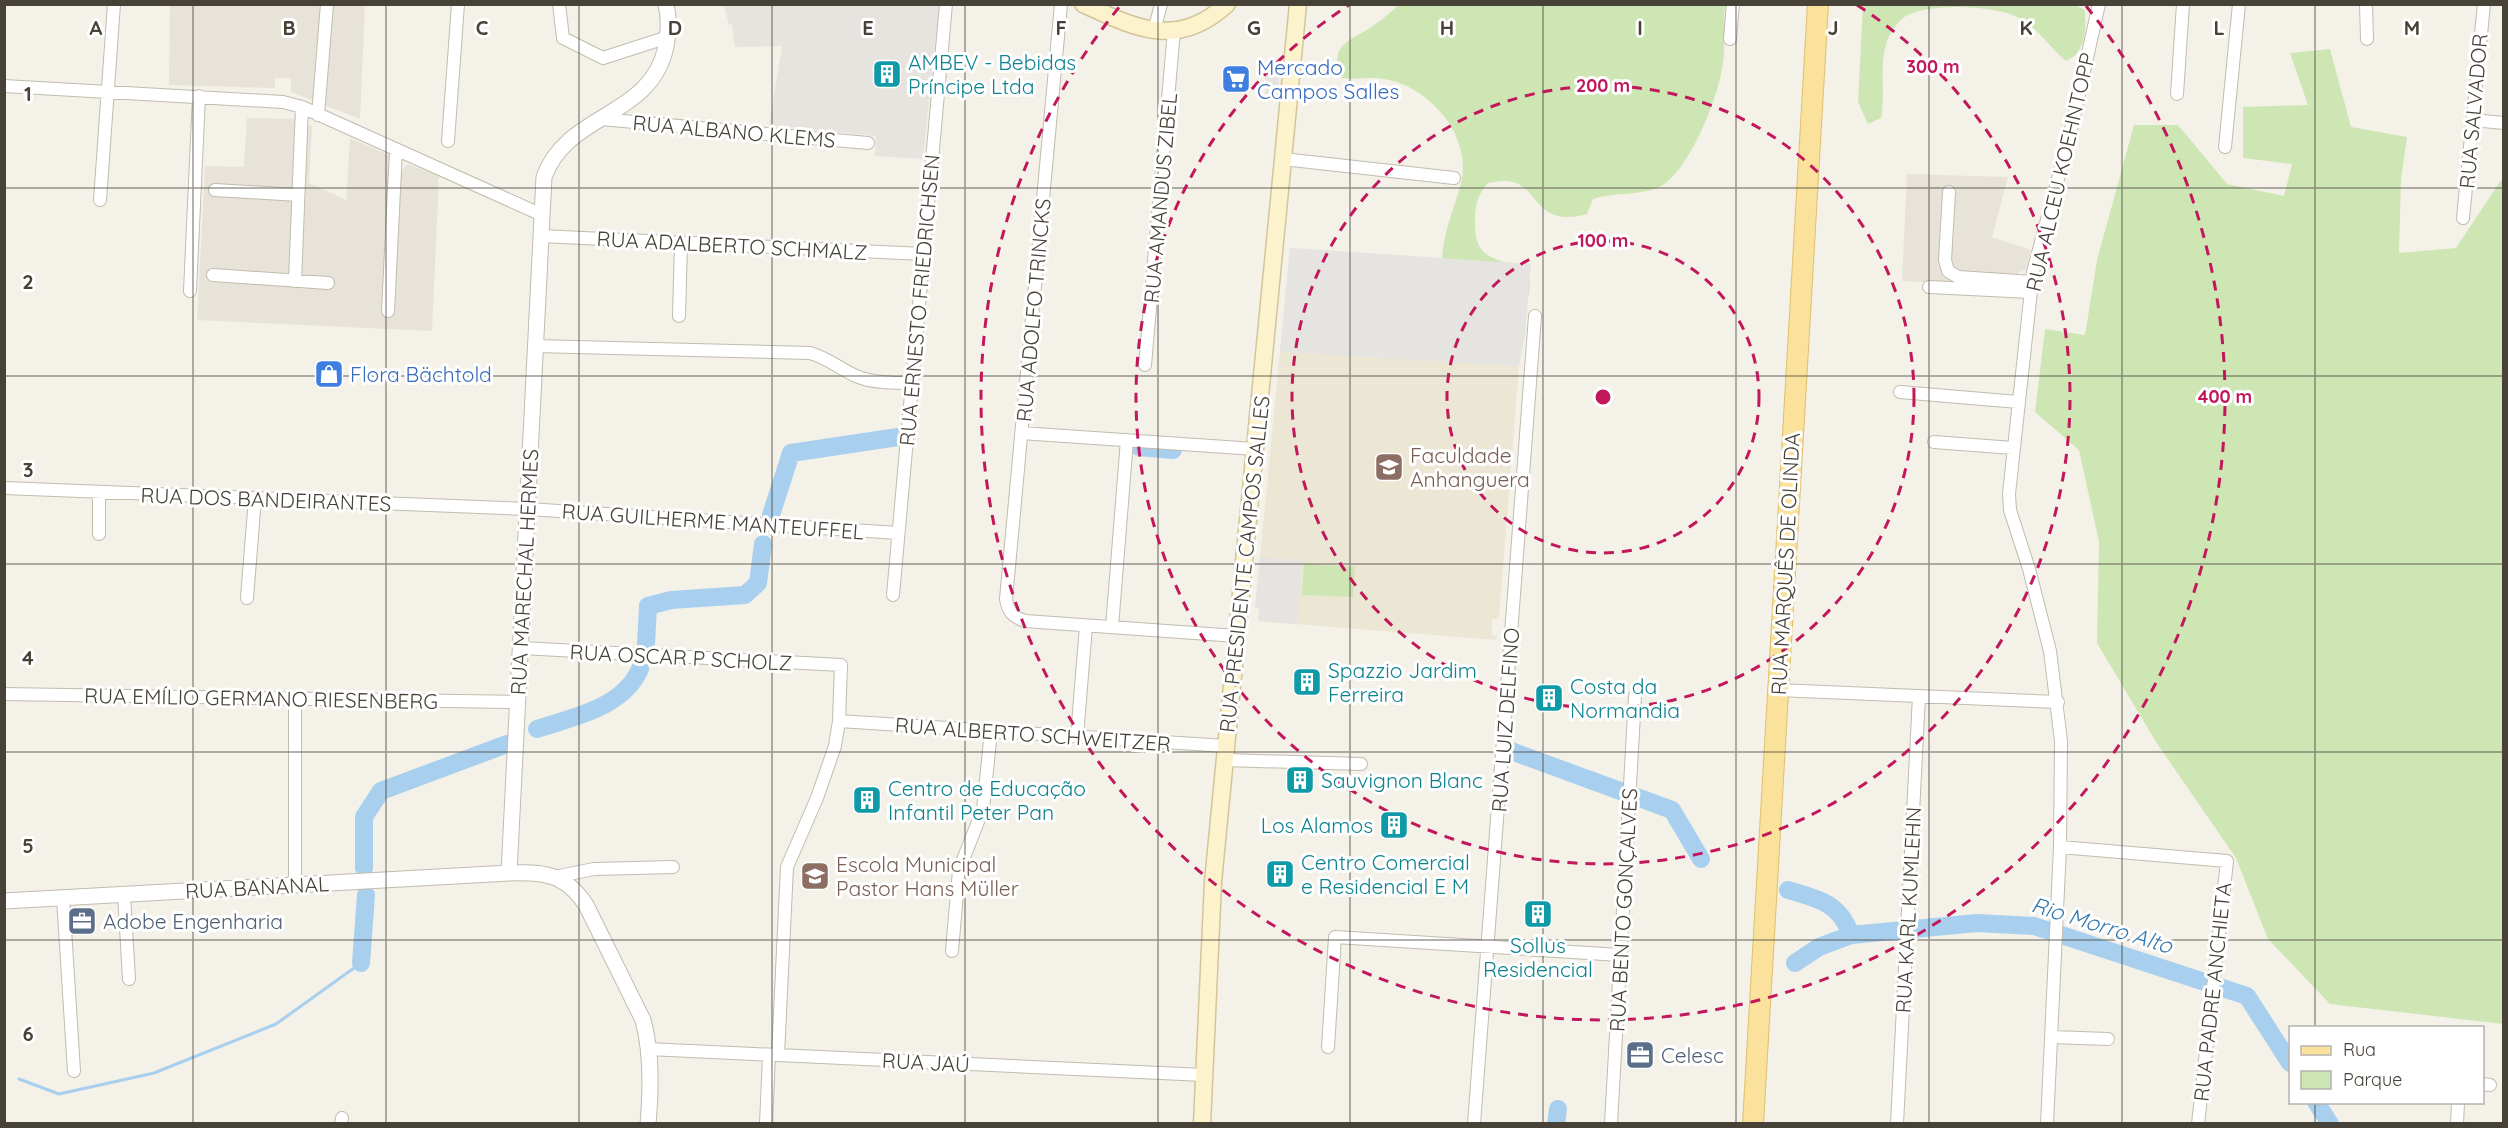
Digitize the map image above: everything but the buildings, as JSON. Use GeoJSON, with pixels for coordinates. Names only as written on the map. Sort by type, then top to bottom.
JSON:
{"type":"FeatureCollection","features":[{"type":"Feature","properties":{"kind":"main road"},"geometry":{"type":"LineString","coordinates":[[1083,4],[1125,23],[1154,32],[1174,30],[1206,21],[1227,4]]}},
{"type":"Feature","properties":{"kind":"main road","name":"RUA PRESIDENTE CAMPOS SALLES"},"geometry":{"type":"LineString","coordinates":[[1202,1124],[1212,890],[1298,4]]}},
{"type":"Feature","properties":{"kind":"main road","name":"RUA MARQUÊS DE OLINDA"},"geometry":{"type":"LineString","coordinates":[[1753,1124],[1818,4]]}},
{"type":"Feature","properties":{"kind":"street"},"geometry":{"type":"LineString","coordinates":[[100,200],[114,4]]}},
{"type":"Feature","properties":{"kind":"street"},"geometry":{"type":"LineString","coordinates":[[318,115],[327,4]]}},
{"type":"Feature","properties":{"kind":"street"},"geometry":{"type":"LineString","coordinates":[[448,141],[458,4]]}},
{"type":"Feature","properties":{"kind":"street"},"geometry":{"type":"LineString","coordinates":[[558,4],[563,38],[603,58],[668,37]]}},
{"type":"Feature","properties":{"kind":"street","name":"RUA MARECHAL HERMES"},"geometry":{"type":"LineString","coordinates":[[509,873],[543,177],[553,157],[572,136],[628,103],[652,82],[664,57],[668,37],[666,4]]}},
{"type":"Feature","properties":{"kind":"street","name":"RUA ERNESTO FRIEDRICHSEN"},"geometry":{"type":"LineString","coordinates":[[892,595],[946,4]]}},
{"type":"Feature","properties":{"kind":"street","name":"RUA ADOLFO TRINCKS"},"geometry":{"type":"LineString","coordinates":[[1061,4],[1006,599],[1012,615],[1025,621],[1086,626]]}},
{"type":"Feature","properties":{"kind":"street"},"geometry":{"type":"LineString","coordinates":[[1154,32],[1161,4]]}},
{"type":"Feature","properties":{"kind":"street"},"geometry":{"type":"LineString","coordinates":[[1730,39],[1733,4]]}},
{"type":"Feature","properties":{"kind":"street","name":"RUA ALCEU KOEHNTOPP"},"geometry":{"type":"LineString","coordinates":[[2047,1124],[2060,847],[2061,764],[2058,702],[2041,611],[2010,510],[2013,448],[2032,287],[2099,4]]}},
{"type":"Feature","properties":{"kind":"street"},"geometry":{"type":"LineString","coordinates":[[2177,94],[2183,4]]}},
{"type":"Feature","properties":{"kind":"street"},"geometry":{"type":"LineString","coordinates":[[2225,147],[2239,4]]}},
{"type":"Feature","properties":{"kind":"street"},"geometry":{"type":"LineString","coordinates":[[2366,4],[2367,39]]}},
{"type":"Feature","properties":{"kind":"street","name":"RUA SALVADOR"},"geometry":{"type":"LineString","coordinates":[[2463,218],[2484,4]]}},
{"type":"Feature","properties":{"kind":"street","name":"RUA AMANDUS ZIBEL"},"geometry":{"type":"LineString","coordinates":[[1145,365],[1174,30]]}},
{"type":"Feature","properties":{"kind":"street"},"geometry":{"type":"LineString","coordinates":[[4,86],[269,100],[302,107],[540,214]]}},
{"type":"Feature","properties":{"kind":"street"},"geometry":{"type":"LineString","coordinates":[[190,291],[199,96]]}},
{"type":"Feature","properties":{"kind":"street"},"geometry":{"type":"LineString","coordinates":[[295,281],[302,107]]}},
{"type":"Feature","properties":{"kind":"street","name":"RUA ALBANO KLEMS"},"geometry":{"type":"LineString","coordinates":[[600,119],[868,143]]}},
{"type":"Feature","properties":{"kind":"street"},"geometry":{"type":"LineString","coordinates":[[2473,120],[2504,123]]}},
{"type":"Feature","properties":{"kind":"street"},"geometry":{"type":"LineString","coordinates":[[388,311],[396,150]]}},
{"type":"Feature","properties":{"kind":"street"},"geometry":{"type":"LineString","coordinates":[[1283,159],[1454,178]]}},
{"type":"Feature","properties":{"kind":"street"},"geometry":{"type":"LineString","coordinates":[[215,190],[298,195]]}},
{"type":"Feature","properties":{"kind":"street"},"geometry":{"type":"LineString","coordinates":[[1949,192],[1945,260],[1948,271],[1958,277],[2032,287]]}},
{"type":"Feature","properties":{"kind":"street","name":"RUA ADALBERTO SCHMALZ"},"geometry":{"type":"LineString","coordinates":[[540,236],[924,254]]}},
{"type":"Feature","properties":{"kind":"street"},"geometry":{"type":"LineString","coordinates":[[679,316],[681,243]]}},
{"type":"Feature","properties":{"kind":"street"},"geometry":{"type":"LineString","coordinates":[[213,275],[328,283]]}},
{"type":"Feature","properties":{"kind":"street"},"geometry":{"type":"LineString","coordinates":[[1929,287],[2032,287]]}},
{"type":"Feature","properties":{"kind":"street","name":"RUA LUIZ DELFINO"},"geometry":{"type":"LineString","coordinates":[[1474,1124],[1535,316]]}},
{"type":"Feature","properties":{"kind":"street"},"geometry":{"type":"LineString","coordinates":[[535,346],[810,353],[826,358],[862,378],[912,383]]}},
{"type":"Feature","properties":{"kind":"street"},"geometry":{"type":"LineString","coordinates":[[1900,392],[2018,402]]}},
{"type":"Feature","properties":{"kind":"street"},"geometry":{"type":"LineString","coordinates":[[1021,433],[1255,449]]}},
{"type":"Feature","properties":{"kind":"street"},"geometry":{"type":"LineString","coordinates":[[1112,627],[1127,440]]}},
{"type":"Feature","properties":{"kind":"street"},"geometry":{"type":"LineString","coordinates":[[1934,442],[2013,448]]}},
{"type":"Feature","properties":{"kind":"street","name":"RUA DOS BANDEIRANTES"},"geometry":{"type":"LineString","coordinates":[[4,488],[528,509]]}},
{"type":"Feature","properties":{"kind":"street"},"geometry":{"type":"LineString","coordinates":[[99,492],[99,534]]}},
{"type":"Feature","properties":{"kind":"street"},"geometry":{"type":"LineString","coordinates":[[247,598],[255,498]]}},
{"type":"Feature","properties":{"kind":"street","name":"RUA GUILHERME MANTEUFFEL"},"geometry":{"type":"LineString","coordinates":[[528,509],[898,533]]}},
{"type":"Feature","properties":{"kind":"street"},"geometry":{"type":"LineString","coordinates":[[1077,736],[1086,626],[1237,636]]}},
{"type":"Feature","properties":{"kind":"street","name":"RUA OSCAR P SCHOLZ"},"geometry":{"type":"LineString","coordinates":[[521,648],[841,665],[839,721]]}},
{"type":"Feature","properties":{"kind":"street"},"geometry":{"type":"LineString","coordinates":[[1778,690],[2058,702]]}},
{"type":"Feature","properties":{"kind":"street","name":"RUA EMÍLIO GERMANO RIESENBERG"},"geometry":{"type":"LineString","coordinates":[[4,694],[518,702]]}},
{"type":"Feature","properties":{"kind":"street","name":"RUA BENTO GONÇALVES"},"geometry":{"type":"LineString","coordinates":[[1611,1124],[1635,696]]}},
{"type":"Feature","properties":{"kind":"street","name":"RUA KARL KUMLEHN"},"geometry":{"type":"LineString","coordinates":[[1897,1124],[1918,696]]}},
{"type":"Feature","properties":{"kind":"street"},"geometry":{"type":"LineString","coordinates":[[296,699],[296,885]]}},
{"type":"Feature","properties":{"kind":"street"},"geometry":{"type":"LineString","coordinates":[[766,1124],[787,867],[820,789],[835,746],[839,721]]}},
{"type":"Feature","properties":{"kind":"street","name":"RUA ALBERTO SCHWEITZER"},"geometry":{"type":"LineString","coordinates":[[839,721],[1077,736],[1225,753],[1361,764]]}},
{"type":"Feature","properties":{"kind":"street"},"geometry":{"type":"LineString","coordinates":[[952,951],[959,870],[983,809],[991,731]]}},
{"type":"Feature","properties":{"kind":"street","name":"RUA PADRE ANCHIETA"},"geometry":{"type":"LineString","coordinates":[[2060,847],[2227,861],[2198,1124]]}},
{"type":"Feature","properties":{"kind":"street"},"geometry":{"type":"LineString","coordinates":[[554,877],[594,869],[673,867]]}},
{"type":"Feature","properties":{"kind":"street"},"geometry":{"type":"LineString","coordinates":[[509,873],[538,873],[554,877],[575,890],[586,905],[639,1010],[646,1030],[650,1082],[648,1124]]}},
{"type":"Feature","properties":{"kind":"street","name":"RUA BANANAL"},"geometry":{"type":"LineString","coordinates":[[4,901],[509,873]]}},
{"type":"Feature","properties":{"kind":"street"},"geometry":{"type":"LineString","coordinates":[[124,894],[129,979]]}},
{"type":"Feature","properties":{"kind":"street"},"geometry":{"type":"LineString","coordinates":[[63,898],[74,1071]]}},
{"type":"Feature","properties":{"kind":"street"},"geometry":{"type":"LineString","coordinates":[[1329,1047],[1335,937],[1620,956]]}},
{"type":"Feature","properties":{"kind":"street"},"geometry":{"type":"LineString","coordinates":[[2051,1037],[2108,1039]]}},
{"type":"Feature","properties":{"kind":"street","name":"RUA JAÚ"},"geometry":{"type":"LineString","coordinates":[[648,1049],[1204,1075]]}},
{"type":"Feature","properties":{"kind":"street"},"geometry":{"type":"LineString","coordinates":[[2457,1124],[2458,1104]]}},
{"type":"Feature","properties":{"kind":"shaded area"},"geometry":{"type":"Polygon","coordinates":[[[170,5],[365,5],[360,119],[291,92],[291,78],[275,78],[275,88],[169,85],[170,5]]]}},
{"type":"Feature","properties":{"kind":"shaded area"},"geometry":{"type":"Polygon","coordinates":[[[724,5],[939,5],[923,159],[875,156],[876,136],[769,125],[782,46],[735,47],[732,23],[729,25],[724,5]]]}},
{"type":"Feature","properties":{"kind":"shaded area"},"geometry":{"type":"Polygon","coordinates":[[[1267,70],[1280,71],[1278,95],[1265,94],[1267,70]]]}},
{"type":"Feature","properties":{"kind":"shaded area"},"geometry":{"type":"Polygon","coordinates":[[[247,118],[298,119],[298,125],[312,126],[309,183],[346,200],[350,138],[389,155],[390,169],[402,170],[408,164],[439,176],[432,331],[197,320],[205,166],[244,167],[247,118]]]}},
{"type":"Feature","properties":{"kind":"shaded area"},"geometry":{"type":"Polygon","coordinates":[[[1907,174],[2008,177],[1992,237],[2031,250],[2026,269],[2018,273],[2018,287],[1902,281],[1907,174]]]}},
{"type":"Feature","properties":{"kind":"shaded area","name":"Faculdade Anhanguera"},"geometry":{"type":"Polygon","coordinates":[[[1290,248],[1531,264],[1525,334],[1519,366],[1499,619],[1492,619],[1492,635],[1497,636],[1496,640],[1258,621],[1259,608],[1255,608],[1290,248]]]}},
{"type":"Feature","properties":{"kind":"shaded area"},"geometry":{"type":"Polygon","coordinates":[[[1290,248],[1531,264],[1525,334],[1519,366],[1280,352],[1290,248]]]}},
{"type":"Feature","properties":{"kind":"shaded area"},"geometry":{"type":"Polygon","coordinates":[[[1260,557],[1302,560],[1297,624],[1258,621],[1259,608],[1255,608],[1260,557]]]}},
{"type":"Feature","properties":{"kind":"green space"},"geometry":{"type":"Polygon","coordinates":[[[1399,5],[1725,5],[1724,54],[1719,83],[1699,136],[1689,154],[1668,181],[1657,188],[1593,199],[1587,214],[1562,217],[1545,210],[1526,189],[1516,183],[1504,181],[1488,183],[1481,192],[1476,205],[1475,231],[1479,246],[1495,259],[1525,271],[1530,280],[1528,298],[1442,263],[1444,242],[1461,183],[1463,165],[1454,131],[1444,116],[1417,92],[1401,84],[1378,78],[1339,77],[1337,58],[1342,46],[1399,5]]]}},
{"type":"Feature","properties":{"kind":"green space"},"geometry":{"type":"Polygon","coordinates":[[[1863,5],[2075,5],[2085,10],[2085,32],[2078,52],[2066,61],[2026,22],[1994,10],[1961,7],[1927,9],[1903,18],[1890,34],[1884,54],[1881,118],[1868,124],[1858,102],[1863,5]]]}},
{"type":"Feature","properties":{"kind":"green space"},"geometry":{"type":"Polygon","coordinates":[[[2330,49],[2351,127],[2407,137],[2401,180],[2399,253],[2456,248],[2503,177],[2503,1024],[2330,1004],[2268,939],[2236,858],[2156,742],[2097,643],[2099,542],[2079,450],[2035,412],[2045,329],[2085,335],[2097,260],[2134,125],[2178,125],[2227,184],[2284,196],[2292,164],[2243,158],[2243,107],[2308,105],[2290,53],[2330,49]]]}},
{"type":"Feature","properties":{"kind":"green space"},"geometry":{"type":"Polygon","coordinates":[[[1304,564],[1355,567],[1353,597],[1302,595],[1304,564]]]}},
{"type":"Feature","properties":{"kind":"waterway"},"geometry":{"type":"LineString","coordinates":[[771,515],[791,453],[898,437]]}},
{"type":"Feature","properties":{"kind":"waterway"},"geometry":{"type":"LineString","coordinates":[[1139,447],[1173,450]]}},
{"type":"Feature","properties":{"kind":"waterway"},"geometry":{"type":"LineString","coordinates":[[646,644],[648,606],[671,600],[745,595],[758,583],[763,544]]}},
{"type":"Feature","properties":{"kind":"waterway"},"geometry":{"type":"LineString","coordinates":[[537,729],[581,715],[609,702],[622,693],[640,669]]}},
{"type":"Feature","properties":{"kind":"waterway"},"geometry":{"type":"LineString","coordinates":[[364,868],[364,817],[381,791],[507,744]]}},
{"type":"Feature","properties":{"kind":"waterway"},"geometry":{"type":"LineString","coordinates":[[1511,751],[1672,810],[1701,859]]}},
{"type":"Feature","properties":{"kind":"waterway"},"geometry":{"type":"LineString","coordinates":[[1788,890],[1818,899],[1834,909],[1846,924],[1851,935]]}},
{"type":"Feature","properties":{"kind":"waterway"},"geometry":{"type":"LineString","coordinates":[[361,963],[366,895]]}},
{"type":"Feature","properties":{"kind":"waterway","name":"Rio Morro Alto"},"geometry":{"type":"LineString","coordinates":[[1795,963],[1819,947],[1851,935],[1977,923],[2034,926],[2247,996],[2289,1061]]}},
{"type":"Feature","properties":{"kind":"waterway"},"geometry":{"type":"LineString","coordinates":[[19,1079],[59,1094],[154,1073],[276,1024],[361,963]]}},
{"type":"Feature","properties":{"kind":"waterway","name":"Rio Morro Alto"},"geometry":{"type":"LineString","coordinates":[[2317,1104],[2330,1124]]}},
{"type":"Feature","properties":{"kind":"waterway","name":"Rio Morro Alto"},"geometry":{"type":"LineString","coordinates":[[1556,1124],[1558,1109]]}},
{"type":"Feature","properties":{"kind":"place","name":"AMBEV - Bebidas Príncipe Ltda"},"geometry":{"type":"Point","coordinates":[887,74]}},
{"type":"Feature","properties":{"kind":"place","name":"Mercado Campos Salles"},"geometry":{"type":"Point","coordinates":[1236,79]}},
{"type":"Feature","properties":{"kind":"place","name":"Flora Bächtold"},"geometry":{"type":"Point","coordinates":[329,374]}},
{"type":"Feature","properties":{"kind":"place","name":"Faculdade Anhanguera"},"geometry":{"type":"Point","coordinates":[1389,467]}},
{"type":"Feature","properties":{"kind":"place","name":"Spazzio Jardim Ferreira"},"geometry":{"type":"Point","coordinates":[1307,682]}},
{"type":"Feature","properties":{"kind":"place","name":"Costa da Normandia"},"geometry":{"type":"Point","coordinates":[1549,698]}},
{"type":"Feature","properties":{"kind":"place","name":"Sauvignon Blanc"},"geometry":{"type":"Point","coordinates":[1300,780]}},
{"type":"Feature","properties":{"kind":"place","name":"Centro de Educação Infantil Peter Pan"},"geometry":{"type":"Point","coordinates":[867,800]}},
{"type":"Feature","properties":{"kind":"place","name":"Los Alamos"},"geometry":{"type":"Point","coordinates":[1394,825]}},
{"type":"Feature","properties":{"kind":"place","name":"Centro Comercial e Residencial E M"},"geometry":{"type":"Point","coordinates":[1280,874]}},
{"type":"Feature","properties":{"kind":"place","name":"Escola Municipal Pastor Hans Müller"},"geometry":{"type":"Point","coordinates":[815,876]}},
{"type":"Feature","properties":{"kind":"place","name":"Sollus Residencial"},"geometry":{"type":"Point","coordinates":[1538,914]}},
{"type":"Feature","properties":{"kind":"place","name":"Adobe Engenharia"},"geometry":{"type":"Point","coordinates":[82,921]}},
{"type":"Feature","properties":{"kind":"place","name":"Celesc"},"geometry":{"type":"Point","coordinates":[1640,1055]}}]}
